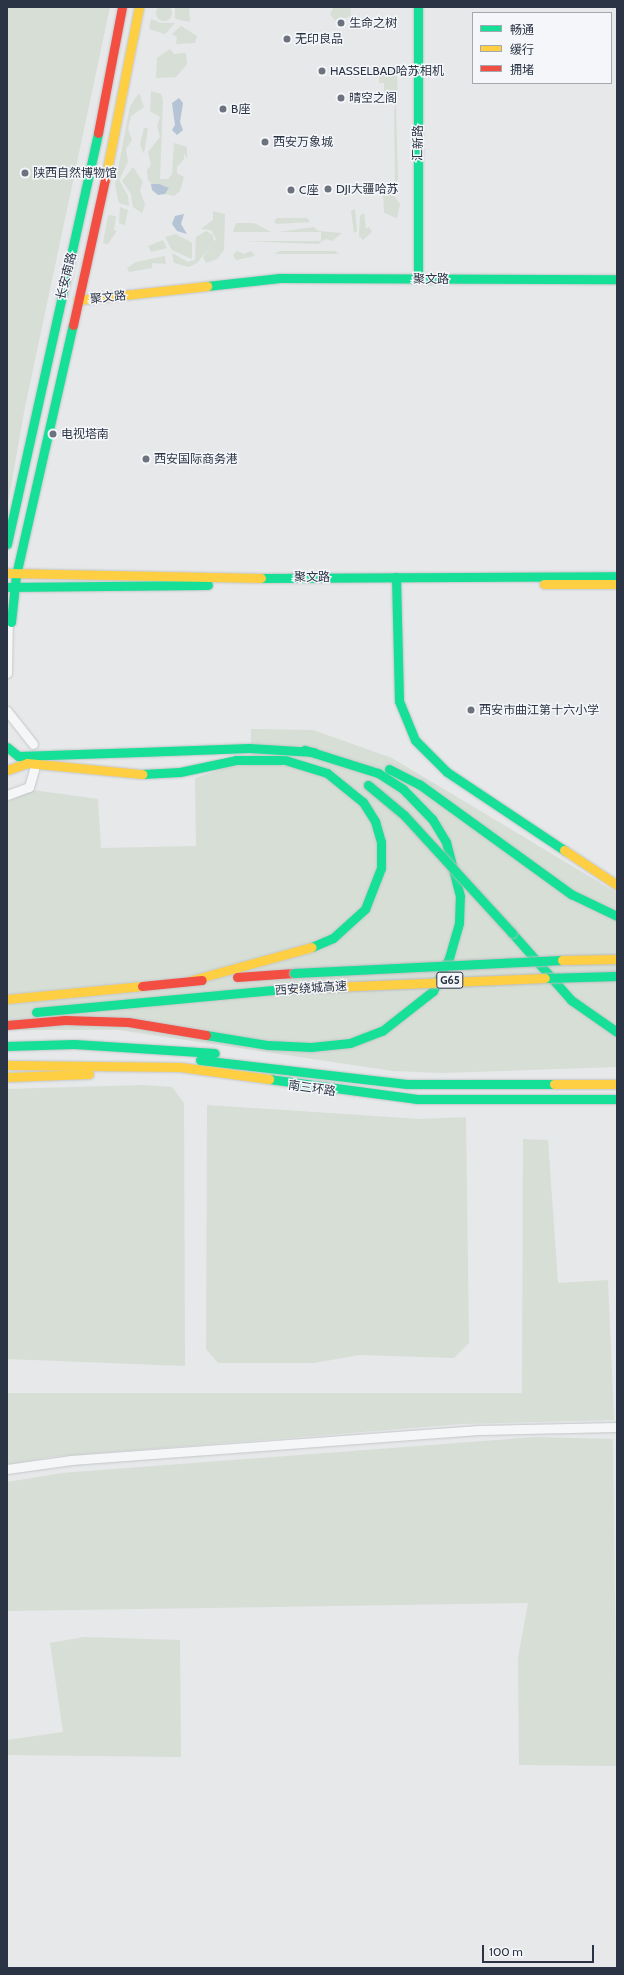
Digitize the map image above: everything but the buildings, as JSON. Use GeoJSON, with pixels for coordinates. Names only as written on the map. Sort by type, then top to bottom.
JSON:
{"type":"FeatureCollection","features":[{"type":"Feature","properties":{"kind":"main road","name":"长安南路"},"geometry":{"type":"LineString","coordinates":[[7,544],[33,421],[116,53],[122,7]]}},
{"type":"Feature","properties":{"kind":"main road"},"geometry":{"type":"LineString","coordinates":[[9,619],[11,574],[58,388],[78,300],[134,49],[139,7]]}},
{"type":"Feature","properties":{"kind":"main road","name":"汇新路"},"geometry":{"type":"LineString","coordinates":[[418,7],[418,279]]}},
{"type":"Feature","properties":{"kind":"main road","name":"聚文路"},"geometry":{"type":"LineString","coordinates":[[78,300],[280,278],[617,279]]}},
{"type":"Feature","properties":{"kind":"main road"},"geometry":{"type":"LineString","coordinates":[[33,421],[58,388]]}},
{"type":"Feature","properties":{"kind":"main road"},"geometry":{"type":"LineString","coordinates":[[7,532],[12,520]]}},
{"type":"Feature","properties":{"kind":"main road","name":"聚文路"},"geometry":{"type":"LineString","coordinates":[[11,574],[617,584]]}},
{"type":"Feature","properties":{"kind":"main road","name":"聚文路"},"geometry":{"type":"LineString","coordinates":[[10,587],[617,576]]}},
{"type":"Feature","properties":{"kind":"main road"},"geometry":{"type":"LineString","coordinates":[[396,581],[399,701],[414,740],[446,772],[617,885]]}},
{"type":"Feature","properties":{"kind":"main road"},"geometry":{"type":"LineString","coordinates":[[7,747],[18,756],[249,748],[305,750],[346,756],[386,768],[419,784],[536,871],[617,916]]}},
{"type":"Feature","properties":{"kind":"main road"},"geometry":{"type":"LineString","coordinates":[[7,1024],[65,1020],[128,1022],[268,1045],[311,1047],[350,1043],[382,1030],[433,991],[449,958],[459,922],[460,896],[446,842],[432,819],[403,789],[378,773],[305,750]]}},
{"type":"Feature","properties":{"kind":"main road"},"geometry":{"type":"LineString","coordinates":[[7,770],[27,763],[142,774],[180,772],[236,760],[284,760],[341,771],[361,781],[404,816],[571,1000],[617,1032]]}},
{"type":"Feature","properties":{"kind":"main road"},"geometry":{"type":"LineString","coordinates":[[192,980],[293,955],[333,938],[349,927],[365,909],[381,868],[381,842],[375,822],[363,802],[327,773],[284,760]]}},
{"type":"Feature","properties":{"kind":"main road","name":"西安绕城高速"},"geometry":{"type":"LineString","coordinates":[[7,999],[192,980],[430,964],[617,959]]}},
{"type":"Feature","properties":{"kind":"main road","name":"西安绕城高速"},"geometry":{"type":"LineString","coordinates":[[7,1016],[284,989],[431,980],[617,976]]}},
{"type":"Feature","properties":{"kind":"main road"},"geometry":{"type":"LineString","coordinates":[[7,1046],[74,1044],[163,1047],[245,1056],[280,1069]]}},
{"type":"Feature","properties":{"kind":"main road","name":"南三环路"},"geometry":{"type":"LineString","coordinates":[[7,1055],[181,1058],[407,1084],[617,1084]]}},
{"type":"Feature","properties":{"kind":"main road","name":"南三环路"},"geometry":{"type":"LineString","coordinates":[[7,1065],[180,1067],[250,1078],[409,1099],[617,1099]]}},
{"type":"Feature","properties":{"kind":"main road"},"geometry":{"type":"LineString","coordinates":[[7,1077],[92,1074],[250,1078]]}},
{"type":"Feature","properties":{"kind":"street"},"geometry":{"type":"LineString","coordinates":[[7,673],[9,619]]}},
{"type":"Feature","properties":{"kind":"street"},"geometry":{"type":"LineString","coordinates":[[7,711],[33,744]]}},
{"type":"Feature","properties":{"kind":"street"},"geometry":{"type":"LineString","coordinates":[[7,795],[30,787],[34,769]]}},
{"type":"Feature","properties":{"kind":"street"},"geometry":{"type":"LineString","coordinates":[[7,1469],[71,1460],[482,1430],[617,1427]]}},
{"type":"Feature","properties":{"kind":"shaded area"},"geometry":{"type":"Polygon","coordinates":[[[164,5],[170,7],[172,13],[170,19],[164,21],[158,19],[156,13],[158,7],[164,5]]]}},
{"type":"Feature","properties":{"kind":"shaded area"},"geometry":{"type":"Polygon","coordinates":[[[7,7],[110,7],[25,407],[7,509],[7,7]]]}},
{"type":"Feature","properties":{"kind":"shaded area"},"geometry":{"type":"Polygon","coordinates":[[[175,7],[189,7],[190,22],[175,19],[175,7]]]}},
{"type":"Feature","properties":{"kind":"shaded area"},"geometry":{"type":"Polygon","coordinates":[[[334,7],[350,7],[351,16],[335,21],[330,14],[334,7]]]}},
{"type":"Feature","properties":{"kind":"shaded area"},"geometry":{"type":"Polygon","coordinates":[[[151,19],[161,23],[175,23],[165,34],[149,29],[151,19]]]}},
{"type":"Feature","properties":{"kind":"shaded area"},"geometry":{"type":"Polygon","coordinates":[[[181,26],[197,36],[195,43],[176,44],[177,37],[172,34],[181,26]]]}},
{"type":"Feature","properties":{"kind":"shaded area"},"geometry":{"type":"Polygon","coordinates":[[[170,49],[174,54],[186,53],[187,64],[176,77],[156,78],[157,58],[170,49]]]}},
{"type":"Feature","properties":{"kind":"shaded area"},"geometry":{"type":"Polygon","coordinates":[[[396,67],[398,96],[394,102],[394,96],[384,96],[384,83],[379,83],[379,76],[372,76],[377,70],[395,70],[396,67]]]}},
{"type":"Feature","properties":{"kind":"shaded area"},"geometry":{"type":"Polygon","coordinates":[[[151,91],[161,94],[163,100],[160,179],[168,179],[172,174],[174,143],[187,147],[187,159],[184,153],[184,159],[177,167],[177,173],[184,177],[180,191],[174,196],[165,194],[169,188],[153,185],[148,180],[147,170],[151,165],[148,152],[160,137],[157,126],[160,117],[150,111],[151,91]]]}},
{"type":"Feature","properties":{"kind":"shaded area"},"geometry":{"type":"Polygon","coordinates":[[[139,93],[144,107],[131,116],[128,129],[132,140],[126,149],[128,162],[119,180],[128,196],[129,206],[119,203],[115,185],[130,106],[139,93]]]}},
{"type":"Feature","properties":{"kind":"shaded area"},"geometry":{"type":"Polygon","coordinates":[[[396,104],[398,179],[395,186],[394,110],[396,104]]]}},
{"type":"Feature","properties":{"kind":"shaded area"},"geometry":{"type":"Polygon","coordinates":[[[144,128],[148,128],[144,154],[140,144],[144,128]]]}},
{"type":"Feature","properties":{"kind":"shaded area"},"geometry":{"type":"Polygon","coordinates":[[[133,167],[143,182],[140,190],[145,205],[142,213],[133,207],[131,194],[122,181],[133,167]]]}},
{"type":"Feature","properties":{"kind":"shaded area"},"geometry":{"type":"Polygon","coordinates":[[[380,184],[386,185],[400,204],[397,218],[384,213],[383,195],[377,191],[380,184]]]}},
{"type":"Feature","properties":{"kind":"shaded area"},"geometry":{"type":"Polygon","coordinates":[[[120,207],[128,210],[125,225],[119,223],[120,207]]]}},
{"type":"Feature","properties":{"kind":"shaded area"},"geometry":{"type":"Polygon","coordinates":[[[355,209],[357,231],[354,233],[351,211],[355,209]]]}},
{"type":"Feature","properties":{"kind":"shaded area"},"geometry":{"type":"Polygon","coordinates":[[[213,211],[225,214],[224,250],[217,259],[206,263],[203,257],[216,239],[211,230],[201,229],[213,220],[213,211]]]}},
{"type":"Feature","properties":{"kind":"shaded area"},"geometry":{"type":"Polygon","coordinates":[[[364,213],[366,229],[369,227],[372,232],[363,240],[359,236],[360,216],[364,213]]]}},
{"type":"Feature","properties":{"kind":"shaded area"},"geometry":{"type":"Polygon","coordinates":[[[108,215],[116,216],[114,230],[117,231],[108,244],[103,243],[108,215]]]}},
{"type":"Feature","properties":{"kind":"shaded area"},"geometry":{"type":"Polygon","coordinates":[[[277,218],[307,218],[310,222],[277,224],[274,222],[277,218]]]}},
{"type":"Feature","properties":{"kind":"shaded area"},"geometry":{"type":"Polygon","coordinates":[[[236,223],[254,223],[271,232],[233,232],[236,223]]]}},
{"type":"Feature","properties":{"kind":"shaded area"},"geometry":{"type":"Polygon","coordinates":[[[314,227],[318,231],[342,233],[332,241],[326,239],[318,244],[242,241],[321,241],[321,232],[278,232],[314,227]]]}},
{"type":"Feature","properties":{"kind":"shaded area"},"geometry":{"type":"Polygon","coordinates":[[[206,231],[213,235],[214,242],[197,263],[189,267],[174,263],[172,253],[188,262],[195,260],[196,237],[206,231]]]}},
{"type":"Feature","properties":{"kind":"shaded area"},"geometry":{"type":"Polygon","coordinates":[[[176,234],[192,243],[192,259],[172,250],[165,237],[176,234]]]}},
{"type":"Feature","properties":{"kind":"shaded area"},"geometry":{"type":"Polygon","coordinates":[[[163,240],[167,248],[151,252],[148,246],[163,240]]]}},
{"type":"Feature","properties":{"kind":"shaded area"},"geometry":{"type":"Polygon","coordinates":[[[237,251],[244,254],[251,251],[255,256],[236,260],[233,255],[237,251]]]}},
{"type":"Feature","properties":{"kind":"shaded area"},"geometry":{"type":"Polygon","coordinates":[[[280,251],[334,251],[340,254],[274,254],[280,251]]]}},
{"type":"Feature","properties":{"kind":"shaded area"},"geometry":{"type":"Polygon","coordinates":[[[165,256],[166,264],[152,263],[152,268],[129,272],[127,268],[136,262],[165,256]]]}},
{"type":"Feature","properties":{"kind":"shaded area"},"geometry":{"type":"Polygon","coordinates":[[[251,729],[313,730],[392,758],[617,893],[617,1067],[442,1073],[393,1071],[118,1030],[7,1030],[7,802],[33,790],[98,799],[101,848],[196,846],[195,778],[228,767],[251,765],[251,729]]]}},
{"type":"Feature","properties":{"kind":"shaded area"},"geometry":{"type":"Polygon","coordinates":[[[144,1085],[172,1087],[184,1103],[185,1366],[7,1359],[7,1089],[144,1085]]]}},
{"type":"Feature","properties":{"kind":"shaded area"},"geometry":{"type":"Polygon","coordinates":[[[207,1105],[420,1119],[466,1117],[469,1343],[454,1358],[360,1355],[314,1363],[218,1363],[206,1349],[207,1105]]]}},
{"type":"Feature","properties":{"kind":"shaded area"},"geometry":{"type":"Polygon","coordinates":[[[523,1139],[548,1140],[558,1283],[608,1280],[614,1420],[461,1424],[51,1457],[7,1465],[7,1393],[522,1393],[523,1139]]]}},
{"type":"Feature","properties":{"kind":"shaded area"},"geometry":{"type":"Polygon","coordinates":[[[535,1437],[613,1439],[617,1766],[519,1765],[518,1658],[528,1603],[7,1611],[7,1482],[62,1473],[535,1437]]]}},
{"type":"Feature","properties":{"kind":"shaded area"},"geometry":{"type":"Polygon","coordinates":[[[84,1637],[180,1640],[181,1757],[7,1755],[7,1740],[63,1732],[50,1643],[84,1637]]]}},
{"type":"Feature","properties":{"kind":"water"},"geometry":{"type":"Polygon","coordinates":[[[179,98],[183,103],[180,122],[183,130],[177,135],[172,130],[175,125],[172,103],[179,98]]]}},
{"type":"Feature","properties":{"kind":"water"},"geometry":{"type":"Polygon","coordinates":[[[151,184],[159,184],[169,188],[165,194],[158,195],[152,190],[151,184]]]}},
{"type":"Feature","properties":{"kind":"water"},"geometry":{"type":"Polygon","coordinates":[[[184,214],[181,224],[187,234],[177,231],[172,224],[175,216],[184,214]]]}},
{"type":"Feature","properties":{"kind":"traffic: fast"},"geometry":{"type":"LineString","coordinates":[[418,7],[418,279]]}},
{"type":"Feature","properties":{"kind":"traffic: fast"},"geometry":{"type":"LineString","coordinates":[[7,544],[98,133]]}},
{"type":"Feature","properties":{"kind":"traffic: fast"},"geometry":{"type":"LineString","coordinates":[[207,286],[280,278],[617,279]]}},
{"type":"Feature","properties":{"kind":"traffic: fast"},"geometry":{"type":"LineString","coordinates":[[11,622],[16,575],[73,325]]}},
{"type":"Feature","properties":{"kind":"traffic: fast"},"geometry":{"type":"LineString","coordinates":[[261,578],[617,576]]}},
{"type":"Feature","properties":{"kind":"traffic: fast"},"geometry":{"type":"LineString","coordinates":[[396,577],[399,701],[415,740],[447,772],[564,850]]}},
{"type":"Feature","properties":{"kind":"traffic: fast"},"geometry":{"type":"LineString","coordinates":[[7,587],[208,585]]}},
{"type":"Feature","properties":{"kind":"traffic: fast"},"geometry":{"type":"LineString","coordinates":[[7,747],[18,756],[140,752]]}},
{"type":"Feature","properties":{"kind":"traffic: fast"},"geometry":{"type":"LineString","coordinates":[[140,752],[249,748],[314,752]]}},
{"type":"Feature","properties":{"kind":"traffic: fast"},"geometry":{"type":"LineString","coordinates":[[206,1035],[268,1045],[311,1047],[350,1043],[382,1031],[433,991],[449,958],[459,923],[460,896],[446,842],[432,819],[403,789],[378,773],[305,750]]}},
{"type":"Feature","properties":{"kind":"traffic: fast"},"geometry":{"type":"LineString","coordinates":[[142,774],[180,772],[236,760],[281,760]]}},
{"type":"Feature","properties":{"kind":"traffic: fast"},"geometry":{"type":"LineString","coordinates":[[285,760],[327,773],[363,802],[375,821],[381,842],[381,868],[365,909],[333,938],[312,947]]}},
{"type":"Feature","properties":{"kind":"traffic: fast"},"geometry":{"type":"LineString","coordinates":[[389,769],[419,784],[571,894],[617,916]]}},
{"type":"Feature","properties":{"kind":"traffic: fast"},"geometry":{"type":"LineString","coordinates":[[368,785],[404,815],[512,933]]}},
{"type":"Feature","properties":{"kind":"traffic: fast"},"geometry":{"type":"LineString","coordinates":[[512,933],[571,1000],[617,1032]]}},
{"type":"Feature","properties":{"kind":"traffic: fast"},"geometry":{"type":"LineString","coordinates":[[294,973],[562,960]]}},
{"type":"Feature","properties":{"kind":"traffic: fast"},"geometry":{"type":"LineString","coordinates":[[545,978],[617,976]]}},
{"type":"Feature","properties":{"kind":"traffic: fast"},"geometry":{"type":"LineString","coordinates":[[36,1012],[284,989]]}},
{"type":"Feature","properties":{"kind":"traffic: fast"},"geometry":{"type":"LineString","coordinates":[[7,1046],[74,1044],[215,1053]]}},
{"type":"Feature","properties":{"kind":"traffic: fast"},"geometry":{"type":"LineString","coordinates":[[200,1060],[407,1084],[554,1084]]}},
{"type":"Feature","properties":{"kind":"traffic: fast"},"geometry":{"type":"LineString","coordinates":[[269,1079],[416,1099],[617,1099]]}},
{"type":"Feature","properties":{"kind":"traffic: slow"},"geometry":{"type":"LineString","coordinates":[[105,180],[139,7]]}},
{"type":"Feature","properties":{"kind":"traffic: slow"},"geometry":{"type":"LineString","coordinates":[[78,300],[207,286]]}},
{"type":"Feature","properties":{"kind":"traffic: slow"},"geometry":{"type":"LineString","coordinates":[[7,573],[261,578]]}},
{"type":"Feature","properties":{"kind":"traffic: slow"},"geometry":{"type":"LineString","coordinates":[[544,584],[617,584]]}},
{"type":"Feature","properties":{"kind":"traffic: slow"},"geometry":{"type":"LineString","coordinates":[[7,770],[27,763],[142,774]]}},
{"type":"Feature","properties":{"kind":"traffic: slow"},"geometry":{"type":"LineString","coordinates":[[564,850],[617,885]]}},
{"type":"Feature","properties":{"kind":"traffic: slow"},"geometry":{"type":"LineString","coordinates":[[192,980],[312,947]]}},
{"type":"Feature","properties":{"kind":"traffic: slow"},"geometry":{"type":"LineString","coordinates":[[562,960],[617,959]]}},
{"type":"Feature","properties":{"kind":"traffic: slow"},"geometry":{"type":"LineString","coordinates":[[284,989],[545,978]]}},
{"type":"Feature","properties":{"kind":"traffic: slow"},"geometry":{"type":"LineString","coordinates":[[7,999],[142,986]]}},
{"type":"Feature","properties":{"kind":"traffic: slow"},"geometry":{"type":"LineString","coordinates":[[7,1065],[180,1067],[269,1079]]}},
{"type":"Feature","properties":{"kind":"traffic: slow"},"geometry":{"type":"LineString","coordinates":[[7,1077],[89,1074]]}},
{"type":"Feature","properties":{"kind":"traffic: slow"},"geometry":{"type":"LineString","coordinates":[[554,1084],[617,1084]]}},
{"type":"Feature","properties":{"kind":"traffic: jam"},"geometry":{"type":"LineString","coordinates":[[98,133],[122,7]]}},
{"type":"Feature","properties":{"kind":"traffic: jam"},"geometry":{"type":"LineString","coordinates":[[73,325],[105,180]]}},
{"type":"Feature","properties":{"kind":"traffic: jam"},"geometry":{"type":"LineString","coordinates":[[237,977],[294,973]]}},
{"type":"Feature","properties":{"kind":"traffic: jam"},"geometry":{"type":"LineString","coordinates":[[142,986],[202,980]]}},
{"type":"Feature","properties":{"kind":"traffic: jam"},"geometry":{"type":"LineString","coordinates":[[7,1025],[65,1020],[128,1022],[206,1035]]}},
{"type":"Feature","properties":{"kind":"place","name":"生命之树"},"geometry":{"type":"Point","coordinates":[341,23]}},
{"type":"Feature","properties":{"kind":"place","name":"无印良品"},"geometry":{"type":"Point","coordinates":[287,39]}},
{"type":"Feature","properties":{"kind":"place","name":"HASSELBAD哈苏相机"},"geometry":{"type":"Point","coordinates":[322,71]}},
{"type":"Feature","properties":{"kind":"place","name":"晴空之阁"},"geometry":{"type":"Point","coordinates":[341,98]}},
{"type":"Feature","properties":{"kind":"place","name":"B座"},"geometry":{"type":"Point","coordinates":[223,109]}},
{"type":"Feature","properties":{"kind":"place","name":"西安万象城"},"geometry":{"type":"Point","coordinates":[265,142]}},
{"type":"Feature","properties":{"kind":"place","name":"陕西自然博物馆"},"geometry":{"type":"Point","coordinates":[25,173]}},
{"type":"Feature","properties":{"kind":"place","name":"DJI大疆哈苏"},"geometry":{"type":"Point","coordinates":[328,189]}},
{"type":"Feature","properties":{"kind":"place","name":"C座"},"geometry":{"type":"Point","coordinates":[291,190]}},
{"type":"Feature","properties":{"kind":"place","name":"电视塔南"},"geometry":{"type":"Point","coordinates":[53,434]}},
{"type":"Feature","properties":{"kind":"place","name":"西安国际商务港"},"geometry":{"type":"Point","coordinates":[146,459]}},
{"type":"Feature","properties":{"kind":"place","name":"西安市曲江第十六小学"},"geometry":{"type":"Point","coordinates":[471,710]}}]}
